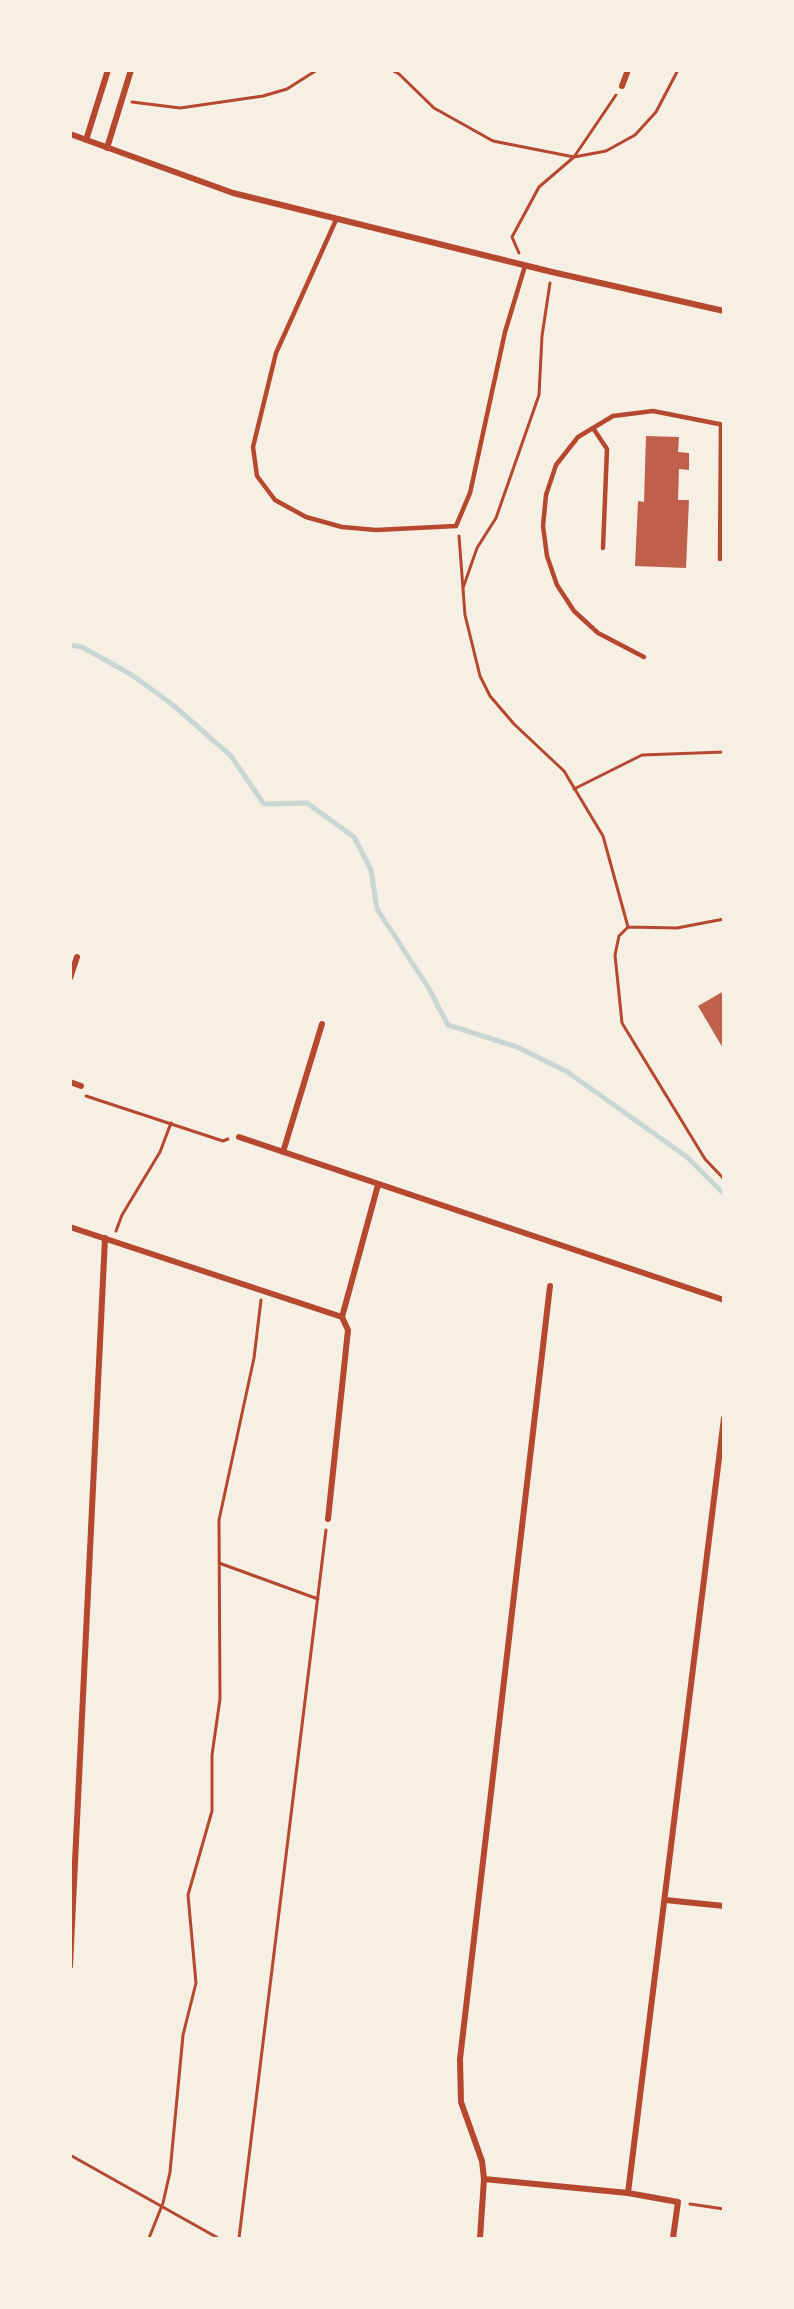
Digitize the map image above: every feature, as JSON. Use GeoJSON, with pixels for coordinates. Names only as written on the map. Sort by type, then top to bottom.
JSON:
{"type":"FeatureCollection","features":[{"type":"Feature","properties":{"kind":"street"},"geometry":{"type":"LineString","coordinates":[[86,140],[108,70]]}},
{"type":"Feature","properties":{"kind":"street"},"geometry":{"type":"LineString","coordinates":[[107,148],[131,70]]}},
{"type":"Feature","properties":{"kind":"street"},"geometry":{"type":"LineString","coordinates":[[622,86],[628,70]]}},
{"type":"Feature","properties":{"kind":"street"},"geometry":{"type":"LineString","coordinates":[[70,134],[233,192],[336,220],[723,311]]}},
{"type":"Feature","properties":{"kind":"street"},"geometry":{"type":"LineString","coordinates":[[70,978],[77,957]]}},
{"type":"Feature","properties":{"kind":"street"},"geometry":{"type":"LineString","coordinates":[[283,1152],[322,1024]]}},
{"type":"Feature","properties":{"kind":"street"},"geometry":{"type":"LineString","coordinates":[[70,1082],[81,1086]]}},
{"type":"Feature","properties":{"kind":"street"},"geometry":{"type":"LineString","coordinates":[[239,1137],[722,1298]]}},
{"type":"Feature","properties":{"kind":"street"},"geometry":{"type":"LineString","coordinates":[[328,1519],[348,1330],[342,1317],[378,1185]]}},
{"type":"Feature","properties":{"kind":"street"},"geometry":{"type":"LineString","coordinates":[[70,1227],[342,1317]]}},
{"type":"Feature","properties":{"kind":"street"},"geometry":{"type":"LineString","coordinates":[[70,1966],[105,1238]]}},
{"type":"Feature","properties":{"kind":"street"},"geometry":{"type":"LineString","coordinates":[[480,2238],[484,2179],[482,2161],[461,2102],[460,2059],[550,1286]]}},
{"type":"Feature","properties":{"kind":"street"},"geometry":{"type":"LineString","coordinates":[[628,2193],[723,1418]]}},
{"type":"Feature","properties":{"kind":"street"},"geometry":{"type":"LineString","coordinates":[[665,1900],[723,1906]]}},
{"type":"Feature","properties":{"kind":"street"},"geometry":{"type":"LineString","coordinates":[[484,2179],[628,2193],[678,2202],[673,2238]]}},
{"type":"Feature","properties":{"kind":"lane"},"geometry":{"type":"LineString","coordinates":[[336,220],[276,353],[253,447],[257,476],[275,500],[306,517],[342,527],[423,529],[456,526],[470,493],[505,332],[525,266]]}},
{"type":"Feature","properties":{"kind":"lane"},"geometry":{"type":"LineString","coordinates":[[644,657],[598,633],[574,611],[557,585],[547,556],[543,526],[546,495],[556,465],[578,436],[613,416],[653,411],[722,425],[720,559]]}},
{"type":"Feature","properties":{"kind":"lane"},"geometry":{"type":"LineString","coordinates":[[593,428],[607,449],[603,548]]}},
{"type":"Feature","properties":{"kind":"path"},"geometry":{"type":"LineString","coordinates":[[122,99],[148,106],[180,108],[263,96],[287,89],[317,70]]}},
{"type":"Feature","properties":{"kind":"path"},"geometry":{"type":"LineString","coordinates":[[392,70],[434,108],[493,141],[574,157],[606,151],[635,135],[656,112],[678,70]]}},
{"type":"Feature","properties":{"kind":"path"},"geometry":{"type":"LineString","coordinates":[[525,266],[512,237],[540,187],[574,157],[622,86]]}},
{"type":"Feature","properties":{"kind":"path"},"geometry":{"type":"LineString","coordinates":[[463,590],[477,548],[496,518],[538,395],[542,336],[552,272]]}},
{"type":"Feature","properties":{"kind":"path"},"geometry":{"type":"LineString","coordinates":[[458,520],[465,615],[480,676],[490,696],[514,724],[564,771],[603,836],[628,927]]}},
{"type":"Feature","properties":{"kind":"path"},"geometry":{"type":"LineString","coordinates":[[574,789],[642,755],[723,752]]}},
{"type":"Feature","properties":{"kind":"path"},"geometry":{"type":"LineString","coordinates":[[723,919],[678,928],[628,927],[618,936],[615,955],[622,1023],[703,1152],[705,1159],[723,1179]]}},
{"type":"Feature","properties":{"kind":"path"},"geometry":{"type":"LineString","coordinates":[[81,1086],[87,1096],[223,1141],[239,1137]]}},
{"type":"Feature","properties":{"kind":"path"},"geometry":{"type":"LineString","coordinates":[[112,1240],[122,1215],[160,1152],[171,1123]]}},
{"type":"Feature","properties":{"kind":"path"},"geometry":{"type":"LineString","coordinates":[[149,2238],[162,2206],[170,2172],[183,2035],[196,1983],[188,1895],[212,1811],[212,1755],[219,1699],[219,1520],[254,1358],[262,1291]]}},
{"type":"Feature","properties":{"kind":"path"},"geometry":{"type":"LineString","coordinates":[[239,2238],[328,1519]]}},
{"type":"Feature","properties":{"kind":"path"},"geometry":{"type":"LineString","coordinates":[[219,1563],[318,1599]]}},
{"type":"Feature","properties":{"kind":"path"},"geometry":{"type":"LineString","coordinates":[[70,2155],[218,2238]]}},
{"type":"Feature","properties":{"kind":"path"},"geometry":{"type":"LineString","coordinates":[[678,2202],[723,2209]]}},
{"type":"Feature","properties":{"kind":"building"},"geometry":{"type":"Polygon","coordinates":[[[646,436],[679,437],[678,452],[689,453],[689,470],[679,469],[678,500],[689,500],[686,568],[635,566],[638,501],[644,502],[646,436]]]}},
{"type":"Feature","properties":{"kind":"building"},"geometry":{"type":"Polygon","coordinates":[[[724,991],[724,1050],[698,1006],[724,991]]]}},
{"type":"Feature","properties":{"kind":"waterway"},"geometry":{"type":"LineString","coordinates":[[70,645],[82,647],[132,675],[173,705],[231,756],[264,804],[307,803],[354,837],[371,870],[377,909],[428,987],[448,1025],[517,1047],[566,1071],[687,1157],[724,1194]]}}]}
